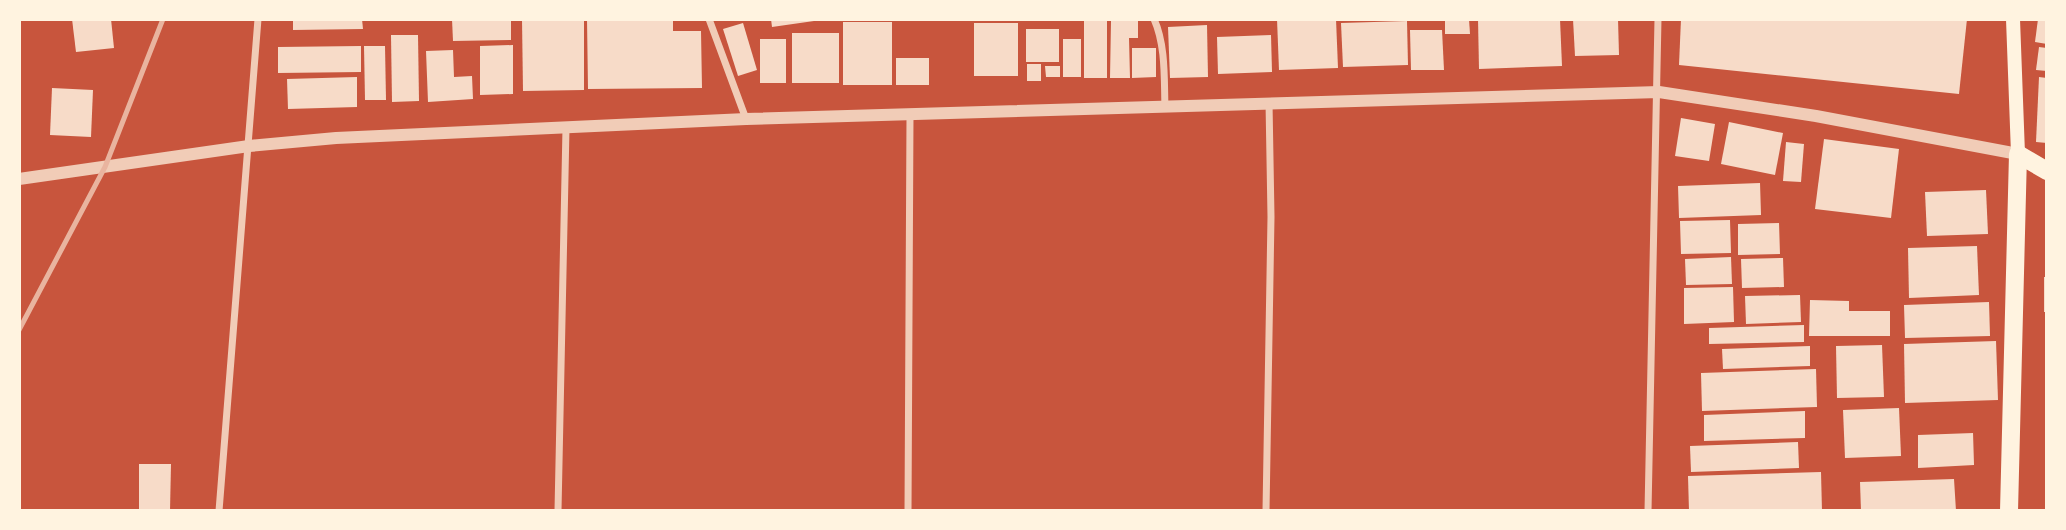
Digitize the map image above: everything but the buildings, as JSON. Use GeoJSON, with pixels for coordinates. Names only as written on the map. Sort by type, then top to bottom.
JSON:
{"type":"FeatureCollection","features":[{"type":"Feature","properties":{"kind":"main road"},"geometry":{"type":"LineString","coordinates":[[2009,511],[2018,154],[2013,19]]}},
{"type":"Feature","properties":{"kind":"main road"},"geometry":{"type":"LineString","coordinates":[[2018,154],[2047,171]]}},
{"type":"Feature","properties":{"kind":"street"},"geometry":{"type":"LineString","coordinates":[[219,511],[258,19]]}},
{"type":"Feature","properties":{"kind":"street"},"geometry":{"type":"LineString","coordinates":[[709,19],[746,120]]}},
{"type":"Feature","properties":{"kind":"street"},"geometry":{"type":"LineString","coordinates":[[1154,19],[1159,30],[1165,109]]}},
{"type":"Feature","properties":{"kind":"street"},"geometry":{"type":"LineString","coordinates":[[1648,511],[1659,92],[1658,19]]}},
{"type":"Feature","properties":{"kind":"street"},"geometry":{"type":"LineString","coordinates":[[19,179],[248,146],[336,138],[746,120],[1659,92],[1816,116],[2018,154]]}},
{"type":"Feature","properties":{"kind":"street"},"geometry":{"type":"LineString","coordinates":[[1266,511],[1271,217],[1269,102]]}},
{"type":"Feature","properties":{"kind":"street"},"geometry":{"type":"LineString","coordinates":[[908,511],[910,116]]}},
{"type":"Feature","properties":{"kind":"street"},"geometry":{"type":"LineString","coordinates":[[558,511],[566,128]]}},
{"type":"Feature","properties":{"kind":"railway"},"geometry":{"type":"LineString","coordinates":[[19,330],[105,167],[163,19]]}}]}
